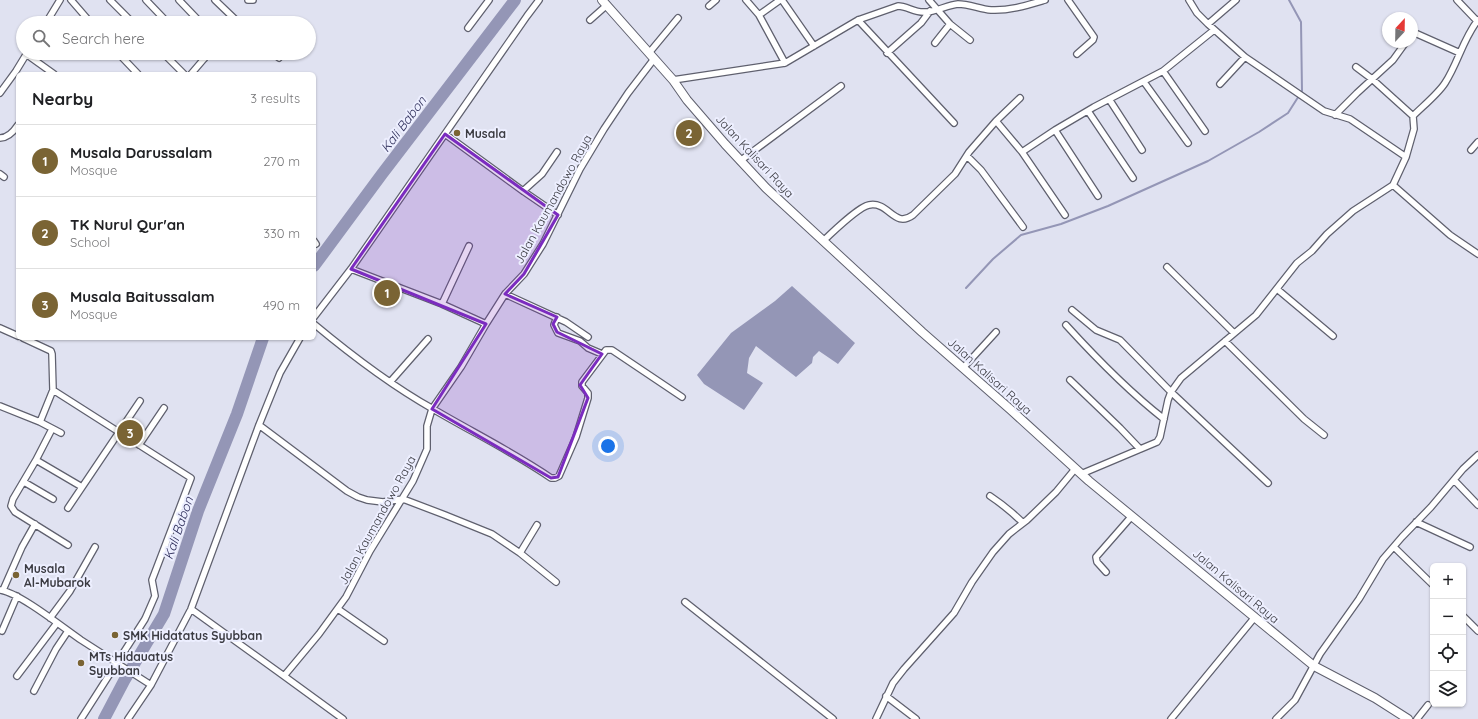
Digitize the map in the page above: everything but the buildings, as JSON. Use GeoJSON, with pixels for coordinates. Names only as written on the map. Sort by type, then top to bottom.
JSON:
{"type":"FeatureCollection","features":[{"type":"Feature","properties":{"kind":"street"},"geometry":{"type":"LineString","coordinates":[[50,16],[60,0]]}},
{"type":"Feature","properties":{"kind":"street"},"geometry":{"type":"LineString","coordinates":[[71,0],[85,16]]}},
{"type":"Feature","properties":{"kind":"street"},"geometry":{"type":"LineString","coordinates":[[110,0],[126,16]]}},
{"type":"Feature","properties":{"kind":"street"},"geometry":{"type":"LineString","coordinates":[[146,0],[161,16]]}},
{"type":"Feature","properties":{"kind":"street"},"geometry":{"type":"LineString","coordinates":[[179,0],[194,16]]}},
{"type":"Feature","properties":{"kind":"street"},"geometry":{"type":"LineString","coordinates":[[215,0],[230,16]]}},
{"type":"Feature","properties":{"kind":"street"},"geometry":{"type":"LineString","coordinates":[[316,314],[351,269],[539,0]]}},
{"type":"Feature","properties":{"kind":"street"},"geometry":{"type":"LineString","coordinates":[[709,6],[716,0]]}},
{"type":"Feature","properties":{"kind":"street"},"geometry":{"type":"LineString","coordinates":[[746,0],[759,15],[785,63]]}},
{"type":"Feature","properties":{"kind":"street"},"geometry":{"type":"LineString","coordinates":[[759,15],[781,0],[814,46]]}},
{"type":"Feature","properties":{"kind":"street"},"geometry":{"type":"LineString","coordinates":[[929,0],[936,10],[950,24],[970,40]]}},
{"type":"Feature","properties":{"kind":"street"},"geometry":{"type":"LineString","coordinates":[[673,80],[785,63],[858,20],[898,6],[903,6],[920,12],[936,10],[956,4],[990,10],[1001,10],[1020,8],[1045,0]]}},
{"type":"Feature","properties":{"kind":"street"},"geometry":{"type":"LineString","coordinates":[[1068,0],[1094,37],[1093,40],[1077,54]]}},
{"type":"Feature","properties":{"kind":"street"},"geometry":{"type":"LineString","coordinates":[[1189,0],[1197,13],[1245,57],[1324,111],[1350,119],[1406,157]]}},
{"type":"Feature","properties":{"kind":"street"},"geometry":{"type":"LineString","coordinates":[[1208,24],[1236,0]]}},
{"type":"Feature","properties":{"kind":"street"},"geometry":{"type":"LineString","coordinates":[[1413,116],[1445,84],[1463,44],[1478,21],[1457,0]]}},
{"type":"Feature","properties":{"kind":"street"},"geometry":{"type":"LineString","coordinates":[[468,28],[488,1]]}},
{"type":"Feature","properties":{"kind":"street"},"geometry":{"type":"LineString","coordinates":[[590,20],[604,2]]}},
{"type":"Feature","properties":{"kind":"street","name":"Jalan Kalisari Raya"},"geometry":{"type":"LineString","coordinates":[[604,2],[673,80],[687,100],[740,161],[778,200],[824,240],[922,332],[1131,517],[1180,555],[1314,666],[1380,701],[1408,719]]}},
{"type":"Feature","properties":{"kind":"street"},"geometry":{"type":"LineString","coordinates":[[887,53],[921,23],[930,11]]}},
{"type":"Feature","properties":{"kind":"street"},"geometry":{"type":"LineString","coordinates":[[649,53],[678,18]]}},
{"type":"Feature","properties":{"kind":"street"},"geometry":{"type":"LineString","coordinates":[[858,20],[887,53],[954,123]]}},
{"type":"Feature","properties":{"kind":"street"},"geometry":{"type":"LineString","coordinates":[[935,42],[950,24]]}},
{"type":"Feature","properties":{"kind":"street"},"geometry":{"type":"LineString","coordinates":[[1022,152],[1055,130],[1088,111],[1163,71],[1214,30]]}},
{"type":"Feature","properties":{"kind":"street"},"geometry":{"type":"LineString","coordinates":[[1418,34],[1460,53]]}},
{"type":"Feature","properties":{"kind":"street"},"geometry":{"type":"LineString","coordinates":[[1335,115],[1393,60],[1402,48]]}},
{"type":"Feature","properties":{"kind":"street"},"geometry":{"type":"LineString","coordinates":[[1220,84],[1245,57]]}},
{"type":"Feature","properties":{"kind":"street"},"geometry":{"type":"LineString","coordinates":[[0,93],[22,60]]}},
{"type":"Feature","properties":{"kind":"street"},"geometry":{"type":"LineString","coordinates":[[34,60],[51,72]]}},
{"type":"Feature","properties":{"kind":"street"},"geometry":{"type":"LineString","coordinates":[[125,60],[136,72]]}},
{"type":"Feature","properties":{"kind":"street"},"geometry":{"type":"LineString","coordinates":[[170,60],[182,72]]}},
{"type":"Feature","properties":{"kind":"street"},"geometry":{"type":"LineString","coordinates":[[193,72],[203,60]]}},
{"type":"Feature","properties":{"kind":"street","name":"Jalan Kaumandowo Raya"},"geometry":{"type":"LineString","coordinates":[[284,676],[319,634],[350,592],[378,538],[413,481],[425,456],[427,445],[427,426],[432,409],[461,367],[505,294],[524,274],[543,244],[580,169],[604,129],[628,93],[654,60]]}},
{"type":"Feature","properties":{"kind":"street"},"geometry":{"type":"LineString","coordinates":[[876,719],[892,684],[954,613],[972,582],[993,552],[1010,534],[1023,524],[1078,471],[1157,442],[1160,437],[1171,392],[1181,378],[1256,315],[1297,263],[1312,251],[1327,234],[1353,211],[1393,185],[1406,157],[1414,129],[1413,116],[1372,79],[1356,67]]}},
{"type":"Feature","properties":{"kind":"street"},"geometry":{"type":"LineString","coordinates":[[1163,71],[1205,130]]}},
{"type":"Feature","properties":{"kind":"street"},"geometry":{"type":"LineString","coordinates":[[1144,82],[1188,143]]}},
{"type":"Feature","properties":{"kind":"street"},"geometry":{"type":"LineString","coordinates":[[740,161],[841,86]]}},
{"type":"Feature","properties":{"kind":"street"},"geometry":{"type":"LineString","coordinates":[[824,240],[856,212],[869,205],[876,205],[886,209],[898,219],[905,220],[908,218],[923,207],[955,174],[967,156],[996,121],[1020,98]]}},
{"type":"Feature","properties":{"kind":"street"},"geometry":{"type":"LineString","coordinates":[[1109,100],[1142,150]]}},
{"type":"Feature","properties":{"kind":"street"},"geometry":{"type":"LineString","coordinates":[[1088,111],[1133,178]]}},
{"type":"Feature","properties":{"kind":"street"},"geometry":{"type":"LineString","coordinates":[[996,121],[1022,152],[1065,215]]}},
{"type":"Feature","properties":{"kind":"street"},"geometry":{"type":"LineString","coordinates":[[0,138],[8,135],[16,127]]}},
{"type":"Feature","properties":{"kind":"street"},"geometry":{"type":"LineString","coordinates":[[1055,130],[1098,196]]}},
{"type":"Feature","properties":{"kind":"street"},"geometry":{"type":"LineString","coordinates":[[445,134],[523,191],[558,214]]}},
{"type":"Feature","properties":{"kind":"street"},"geometry":{"type":"LineString","coordinates":[[1470,150],[1478,142]]}},
{"type":"Feature","properties":{"kind":"street"},"geometry":{"type":"LineString","coordinates":[[523,191],[542,174],[557,152]]}},
{"type":"Feature","properties":{"kind":"street"},"geometry":{"type":"LineString","coordinates":[[967,156],[981,170],[1024,227]]}},
{"type":"Feature","properties":{"kind":"street"},"geometry":{"type":"LineString","coordinates":[[1393,185],[1450,235],[1478,254]]}},
{"type":"Feature","properties":{"kind":"street"},"geometry":{"type":"LineString","coordinates":[[442,304],[469,246]]}},
{"type":"Feature","properties":{"kind":"street"},"geometry":{"type":"LineString","coordinates":[[1167,267],[1234,334]]}},
{"type":"Feature","properties":{"kind":"street"},"geometry":{"type":"LineString","coordinates":[[351,269],[442,304],[486,324]]}},
{"type":"Feature","properties":{"kind":"street"},"geometry":{"type":"LineString","coordinates":[[1277,289],[1333,336]]}},
{"type":"Feature","properties":{"kind":"street"},"geometry":{"type":"LineString","coordinates":[[505,294],[566,322],[588,337]]}},
{"type":"Feature","properties":{"kind":"street"},"geometry":{"type":"LineString","coordinates":[[1072,310],[1096,330],[1120,340],[1171,392],[1268,482]]}},
{"type":"Feature","properties":{"kind":"street"},"geometry":{"type":"LineString","coordinates":[[556,318],[554,325],[558,333],[580,341],[588,348],[602,354]]}},
{"type":"Feature","properties":{"kind":"street"},"geometry":{"type":"LineString","coordinates":[[1066,325],[1111,374],[1164,419]]}},
{"type":"Feature","properties":{"kind":"street"},"geometry":{"type":"LineString","coordinates":[[316,326],[336,342],[432,409],[529,462],[551,478],[559,476],[576,437],[588,398],[588,393],[582,386],[582,382],[607,349],[612,350],[682,398]]}},
{"type":"Feature","properties":{"kind":"street"},"geometry":{"type":"LineString","coordinates":[[0,328],[16,335]]}},
{"type":"Feature","properties":{"kind":"street"},"geometry":{"type":"LineString","coordinates":[[963,368],[996,332]]}},
{"type":"Feature","properties":{"kind":"street"},"geometry":{"type":"LineString","coordinates":[[391,381],[428,339]]}},
{"type":"Feature","properties":{"kind":"street"},"geometry":{"type":"LineString","coordinates":[[28,340],[50,350],[52,354],[53,390],[40,422]]}},
{"type":"Feature","properties":{"kind":"street"},"geometry":{"type":"LineString","coordinates":[[128,719],[150,684],[191,609],[259,425],[280,373],[299,340]]}},
{"type":"Feature","properties":{"kind":"street"},"geometry":{"type":"LineString","coordinates":[[1225,341],[1304,419],[1324,435]]}},
{"type":"Feature","properties":{"kind":"street"},"geometry":{"type":"LineString","coordinates":[[1070,380],[1140,449]]}},
{"type":"Feature","properties":{"kind":"street"},"geometry":{"type":"LineString","coordinates":[[53,390],[191,478],[152,580],[154,597],[145,619],[81,719]]}},
{"type":"Feature","properties":{"kind":"street"},"geometry":{"type":"LineString","coordinates":[[68,508],[140,400]]}},
{"type":"Feature","properties":{"kind":"street"},"geometry":{"type":"LineString","coordinates":[[0,406],[40,422],[61,434]]}},
{"type":"Feature","properties":{"kind":"street"},"geometry":{"type":"LineString","coordinates":[[139,445],[164,408]]}},
{"type":"Feature","properties":{"kind":"street"},"geometry":{"type":"LineString","coordinates":[[259,425],[347,491],[358,497],[383,502],[402,499],[492,534],[520,552],[556,582]]}},
{"type":"Feature","properties":{"kind":"street"},"geometry":{"type":"LineString","coordinates":[[52,429],[24,482],[13,499],[11,506],[15,512],[68,545]]}},
{"type":"Feature","properties":{"kind":"street"},"geometry":{"type":"LineString","coordinates":[[1276,719],[1295,700],[1320,654],[1359,599],[1378,567],[1463,469],[1478,455]]}},
{"type":"Feature","properties":{"kind":"street"},"geometry":{"type":"LineString","coordinates":[[36,460],[82,487]]}},
{"type":"Feature","properties":{"kind":"street"},"geometry":{"type":"LineString","coordinates":[[1454,480],[1478,505]]}},
{"type":"Feature","properties":{"kind":"street"},"geometry":{"type":"LineString","coordinates":[[24,482],[53,499]]}},
{"type":"Feature","properties":{"kind":"street"},"geometry":{"type":"LineString","coordinates":[[990,496],[1005,508],[1013,512],[1023,524]]}},
{"type":"Feature","properties":{"kind":"street"},"geometry":{"type":"LineString","coordinates":[[1106,572],[1097,562],[1096,558],[1131,517]]}},
{"type":"Feature","properties":{"kind":"street"},"geometry":{"type":"LineString","coordinates":[[1416,522],[1430,530],[1470,547]]}},
{"type":"Feature","properties":{"kind":"street"},"geometry":{"type":"LineString","coordinates":[[35,524],[1,590],[17,596],[150,684]]}},
{"type":"Feature","properties":{"kind":"street"},"geometry":{"type":"LineString","coordinates":[[520,552],[537,525]]}},
{"type":"Feature","properties":{"kind":"street"},"geometry":{"type":"LineString","coordinates":[[50,618],[70,591],[96,547]]}},
{"type":"Feature","properties":{"kind":"street"},"geometry":{"type":"LineString","coordinates":[[1394,547],[1430,582]]}},
{"type":"Feature","properties":{"kind":"street"},"geometry":{"type":"LineString","coordinates":[[2,631],[17,596]]}},
{"type":"Feature","properties":{"kind":"street"},"geometry":{"type":"LineString","coordinates":[[685,602],[833,719]]}},
{"type":"Feature","properties":{"kind":"street"},"geometry":{"type":"LineString","coordinates":[[191,609],[343,719]]}},
{"type":"Feature","properties":{"kind":"street"},"geometry":{"type":"LineString","coordinates":[[338,609],[384,641]]}},
{"type":"Feature","properties":{"kind":"street"},"geometry":{"type":"LineString","coordinates":[[1171,719],[1255,617]]}},
{"type":"Feature","properties":{"kind":"street"},"geometry":{"type":"LineString","coordinates":[[1466,619],[1478,631]]}},
{"type":"Feature","properties":{"kind":"street"},"geometry":{"type":"LineString","coordinates":[[17,676],[57,623]]}},
{"type":"Feature","properties":{"kind":"street"},"geometry":{"type":"LineString","coordinates":[[34,691],[56,649],[68,631]]}},
{"type":"Feature","properties":{"kind":"street"},"geometry":{"type":"LineString","coordinates":[[886,696],[916,719]]}},
{"type":"Feature","properties":{"kind":"street"},"geometry":{"type":"LineString","coordinates":[[1417,719],[1428,705]]}},
{"type":"Feature","properties":{"kind":"highlighted area"},"geometry":{"type":"Polygon","coordinates":[[[445,134],[558,215],[524,274],[505,294],[557,317],[553,324],[557,332],[602,354],[580,385],[588,398],[558,477],[551,478],[432,409],[486,324],[351,269],[445,134]]]}},
{"type":"Feature","properties":{"kind":"water"},"geometry":{"type":"Polygon","coordinates":[[[792,286],[855,343],[838,364],[819,351],[813,357],[812,363],[796,377],[756,346],[749,358],[747,373],[763,383],[744,410],[704,384],[697,375],[731,333],[775,301],[792,286]]]}},
{"type":"Feature","properties":{"kind":"waterway","name":"Kali Babon"},"geometry":{"type":"LineString","coordinates":[[316,263],[515,0]]}},
{"type":"Feature","properties":{"kind":"waterway"},"geometry":{"type":"LineString","coordinates":[[966,288],[993,259],[1021,235],[1061,224],[1108,206],[1208,161],[1259,132],[1288,113],[1302,91],[1301,22],[1289,0]]}},
{"type":"Feature","properties":{"kind":"waterway","name":"Kali Babon"},"geometry":{"type":"LineString","coordinates":[[104,719],[124,681],[164,614],[198,511],[237,414],[262,340]]}},
{"type":"Feature","properties":{"kind":"place","name":"Musala"},"geometry":{"type":"Point","coordinates":[457,133]}},
{"type":"Feature","properties":{"kind":"place","name":"TK Nurul Qur'an"},"geometry":{"type":"Point","coordinates":[689,133]}},
{"type":"Feature","properties":{"kind":"place","name":"Musala Darussalam"},"geometry":{"type":"Point","coordinates":[387,293]}},
{"type":"Feature","properties":{"kind":"place","name":"Musala Baitussalam"},"geometry":{"type":"Point","coordinates":[130,433]}},
{"type":"Feature","properties":{"kind":"place","name":"Musala Al-Mubarok"},"geometry":{"type":"Point","coordinates":[16,575]}},
{"type":"Feature","properties":{"kind":"place","name":"SMK Hidatatus Syubban"},"geometry":{"type":"Point","coordinates":[115,635]}},
{"type":"Feature","properties":{"kind":"place","name":"MTs Hidauatus Syubban"},"geometry":{"type":"Point","coordinates":[81,663]}}]}
